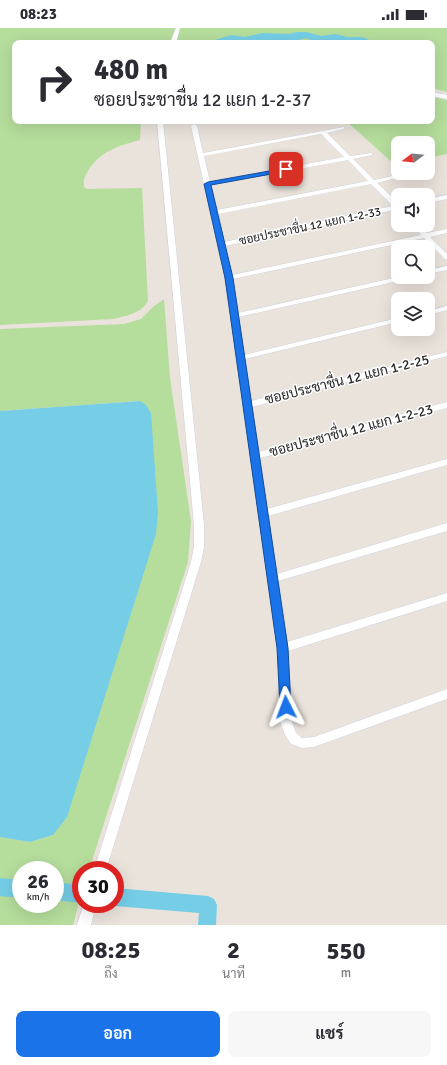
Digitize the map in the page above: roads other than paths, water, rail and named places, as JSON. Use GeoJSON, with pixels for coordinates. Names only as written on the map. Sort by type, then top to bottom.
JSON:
{"type":"FeatureCollection","features":[{"type":"Feature","properties":{"kind":"street"},"geometry":{"type":"LineString","coordinates":[[174,40],[178,28]]}},
{"type":"Feature","properties":{"kind":"street"},"geometry":{"type":"LineString","coordinates":[[435,95],[447,97]]}},
{"type":"Feature","properties":{"kind":"street"},"geometry":{"type":"LineString","coordinates":[[103,861],[196,562],[199,547],[199,525],[160,124]]}},
{"type":"Feature","properties":{"kind":"street"},"geometry":{"type":"LineString","coordinates":[[194,126],[229,278],[273,579],[282,648],[286,722],[290,734],[295,740],[304,744],[314,742],[447,694]]}},
{"type":"Feature","properties":{"kind":"street"},"geometry":{"type":"LineString","coordinates":[[201,155],[342,128]]}},
{"type":"Feature","properties":{"kind":"street"},"geometry":{"type":"LineString","coordinates":[[323,132],[391,200]]}},
{"type":"Feature","properties":{"kind":"street"},"geometry":{"type":"LineString","coordinates":[[208,184],[370,154]]}},
{"type":"Feature","properties":{"kind":"street"},"geometry":{"type":"LineString","coordinates":[[214,213],[391,177]]}},
{"type":"Feature","properties":{"kind":"street"},"geometry":{"type":"LineString","coordinates":[[435,200],[447,197]]}},
{"type":"Feature","properties":{"kind":"street","name":"ซอยประชาชื่น 12 แยก 1-2-33"},"geometry":{"type":"LineString","coordinates":[[221,245],[391,209]]}},
{"type":"Feature","properties":{"kind":"street"},"geometry":{"type":"LineString","coordinates":[[229,278],[447,231]]}},
{"type":"Feature","properties":{"kind":"street"},"geometry":{"type":"LineString","coordinates":[[422,232],[447,258]]}},
{"type":"Feature","properties":{"kind":"street"},"geometry":{"type":"LineString","coordinates":[[435,271],[447,268]]}},
{"type":"Feature","properties":{"kind":"street"},"geometry":{"type":"LineString","coordinates":[[234,316],[391,281]]}},
{"type":"Feature","properties":{"kind":"street"},"geometry":{"type":"LineString","coordinates":[[435,311],[447,308]]}},
{"type":"Feature","properties":{"kind":"street"},"geometry":{"type":"LineString","coordinates":[[240,358],[391,322]]}},
{"type":"Feature","properties":{"kind":"street","name":"ซอยประชาชื่น 12 แยก 1-2-25"},"geometry":{"type":"LineString","coordinates":[[247,404],[447,354]]}},
{"type":"Feature","properties":{"kind":"street","name":"ซอยประชาชื่น 12 แยก 1-2-23"},"geometry":{"type":"LineString","coordinates":[[255,456],[447,405]]}},
{"type":"Feature","properties":{"kind":"street"},"geometry":{"type":"LineString","coordinates":[[263,514],[447,462]]}},
{"type":"Feature","properties":{"kind":"street"},"geometry":{"type":"LineString","coordinates":[[273,579],[447,527]]}},
{"type":"Feature","properties":{"kind":"street"},"geometry":{"type":"LineString","coordinates":[[282,648],[447,597]]}},
{"type":"Feature","properties":{"kind":"street"},"geometry":{"type":"LineString","coordinates":[[84,925],[87,913]]}},
{"type":"Feature","properties":{"kind":"water"},"geometry":{"type":"Polygon","coordinates":[[[306,32],[321,36],[336,34],[347,37],[362,37],[370,40],[312,40],[305,38],[299,40],[215,40],[231,35],[245,37],[263,33],[289,34],[306,32]]]}},
{"type":"Feature","properties":{"kind":"water"},"geometry":{"type":"Polygon","coordinates":[[[140,401],[146,405],[151,413],[158,512],[156,534],[67,817],[53,835],[30,842],[0,837],[0,411],[140,401]]]}},
{"type":"Feature","properties":{"kind":"waterway"},"geometry":{"type":"LineString","coordinates":[[0,887],[12,888]]}},
{"type":"Feature","properties":{"kind":"waterway"},"geometry":{"type":"LineString","coordinates":[[64,892],[72,893]]}},
{"type":"Feature","properties":{"kind":"waterway"},"geometry":{"type":"LineString","coordinates":[[124,898],[208,905],[207,925]]}}]}
